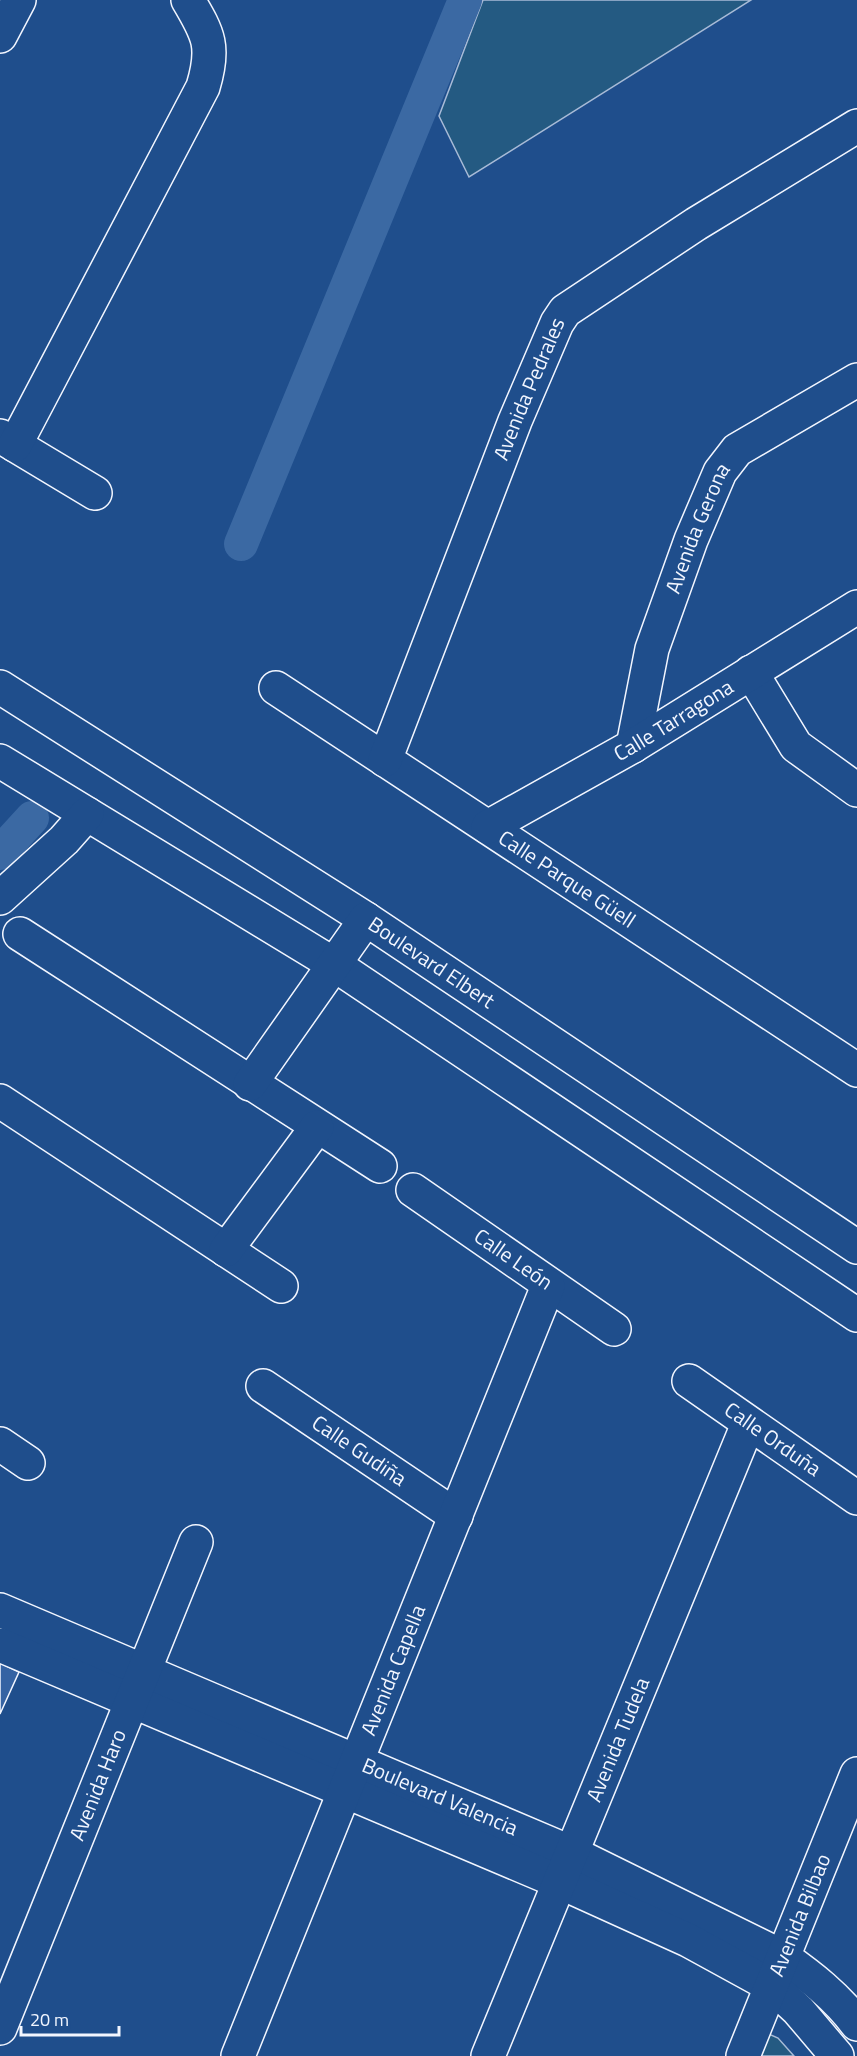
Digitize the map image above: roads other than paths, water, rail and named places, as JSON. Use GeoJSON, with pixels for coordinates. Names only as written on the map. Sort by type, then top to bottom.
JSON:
{"type":"FeatureCollection","features":[{"type":"Feature","properties":{"kind":"street"},"geometry":{"type":"LineString","coordinates":[[0,36],[19,0]]}},
{"type":"Feature","properties":{"kind":"street"},"geometry":{"type":"LineString","coordinates":[[95,493],[8,441],[203,87],[211,61],[202,24],[188,0]]}},
{"type":"Feature","properties":{"kind":"street","name":"Avenida Pedrales"},"geometry":{"type":"LineString","coordinates":[[385,760],[515,421],[557,323],[565,311],[696,224],[857,126]]}},
{"type":"Feature","properties":{"kind":"street","name":"Avenida Gerona"},"geometry":{"type":"LineString","coordinates":[[633,746],[652,649],[691,540],[720,472],[737,450],[857,380]]}},
{"type":"Feature","properties":{"kind":"street","name":"Calle Tarragona"},"geometry":{"type":"LineString","coordinates":[[488,827],[633,746],[857,607]]}},
{"type":"Feature","properties":{"kind":"street"},"geometry":{"type":"LineString","coordinates":[[751,672],[796,746],[857,790]]}},
{"type":"Feature","properties":{"kind":"street","name":"Boulevard Elbert"},"geometry":{"type":"LineString","coordinates":[[0,687],[366,919],[857,1247]]}},
{"type":"Feature","properties":{"kind":"street","name":"Calle Parque Güell"},"geometry":{"type":"LineString","coordinates":[[276,688],[857,1070]]}},
{"type":"Feature","properties":{"kind":"street"},"geometry":{"type":"LineString","coordinates":[[0,761],[335,965],[857,1315]]}},
{"type":"Feature","properties":{"kind":"street"},"geometry":{"type":"LineString","coordinates":[[0,898],[64,840],[87,814]]}},
{"type":"Feature","properties":{"kind":"street"},"geometry":{"type":"LineString","coordinates":[[250,1084],[366,919]]}},
{"type":"Feature","properties":{"kind":"street"},"geometry":{"type":"LineString","coordinates":[[20,934],[380,1166]]}},
{"type":"Feature","properties":{"kind":"street"},"geometry":{"type":"LineString","coordinates":[[0,1101],[281,1286]]}},
{"type":"Feature","properties":{"kind":"street"},"geometry":{"type":"LineString","coordinates":[[226,1250],[317,1126]]}},
{"type":"Feature","properties":{"kind":"street","name":"Calle León"},"geometry":{"type":"LineString","coordinates":[[413,1190],[548,1286],[614,1329]]}},
{"type":"Feature","properties":{"kind":"street","name":"Avenida Capella"},"geometry":{"type":"LineString","coordinates":[[238,2056],[548,1286]]}},
{"type":"Feature","properties":{"kind":"street","name":"Calle Orduña"},"geometry":{"type":"LineString","coordinates":[[689,1381],[857,1498]]}},
{"type":"Feature","properties":{"kind":"street","name":"Calle Gudiña"},"geometry":{"type":"LineString","coordinates":[[263,1386],[456,1516]]}},
{"type":"Feature","properties":{"kind":"street","name":"Avenida Tudela"},"geometry":{"type":"LineString","coordinates":[[488,2056],[748,1424]]}},
{"type":"Feature","properties":{"kind":"street"},"geometry":{"type":"LineString","coordinates":[[0,1444],[28,1463]]}},
{"type":"Feature","properties":{"kind":"street","name":"Avenida Haro"},"geometry":{"type":"LineString","coordinates":[[0,2028],[196,1542]]}},
{"type":"Feature","properties":{"kind":"street","name":"Boulevard Valencia"},"geometry":{"type":"LineString","coordinates":[[0,1610],[144,1671],[351,1776],[566,1867],[688,1940],[777,1972],[814,1979],[841,2003],[857,2024]]}},
{"type":"Feature","properties":{"kind":"street","name":"Boulevard Valencia"},"geometry":{"type":"LineString","coordinates":[[0,1645],[132,1701],[351,1776]]}},
{"type":"Feature","properties":{"kind":"street","name":"Avenida Bilbao"},"geometry":{"type":"LineString","coordinates":[[743,2056],[857,1774]]}},
{"type":"Feature","properties":{"kind":"street","name":"Boulevard Valencia"},"geometry":{"type":"LineString","coordinates":[[777,1972],[798,2010],[837,2056]]}},
{"type":"Feature","properties":{"kind":"waterway"},"geometry":{"type":"LineString","coordinates":[[241,544],[465,0]]}},
{"type":"Feature","properties":{"kind":"waterway"},"geometry":{"type":"LineString","coordinates":[[0,853],[32,818]]}}]}
